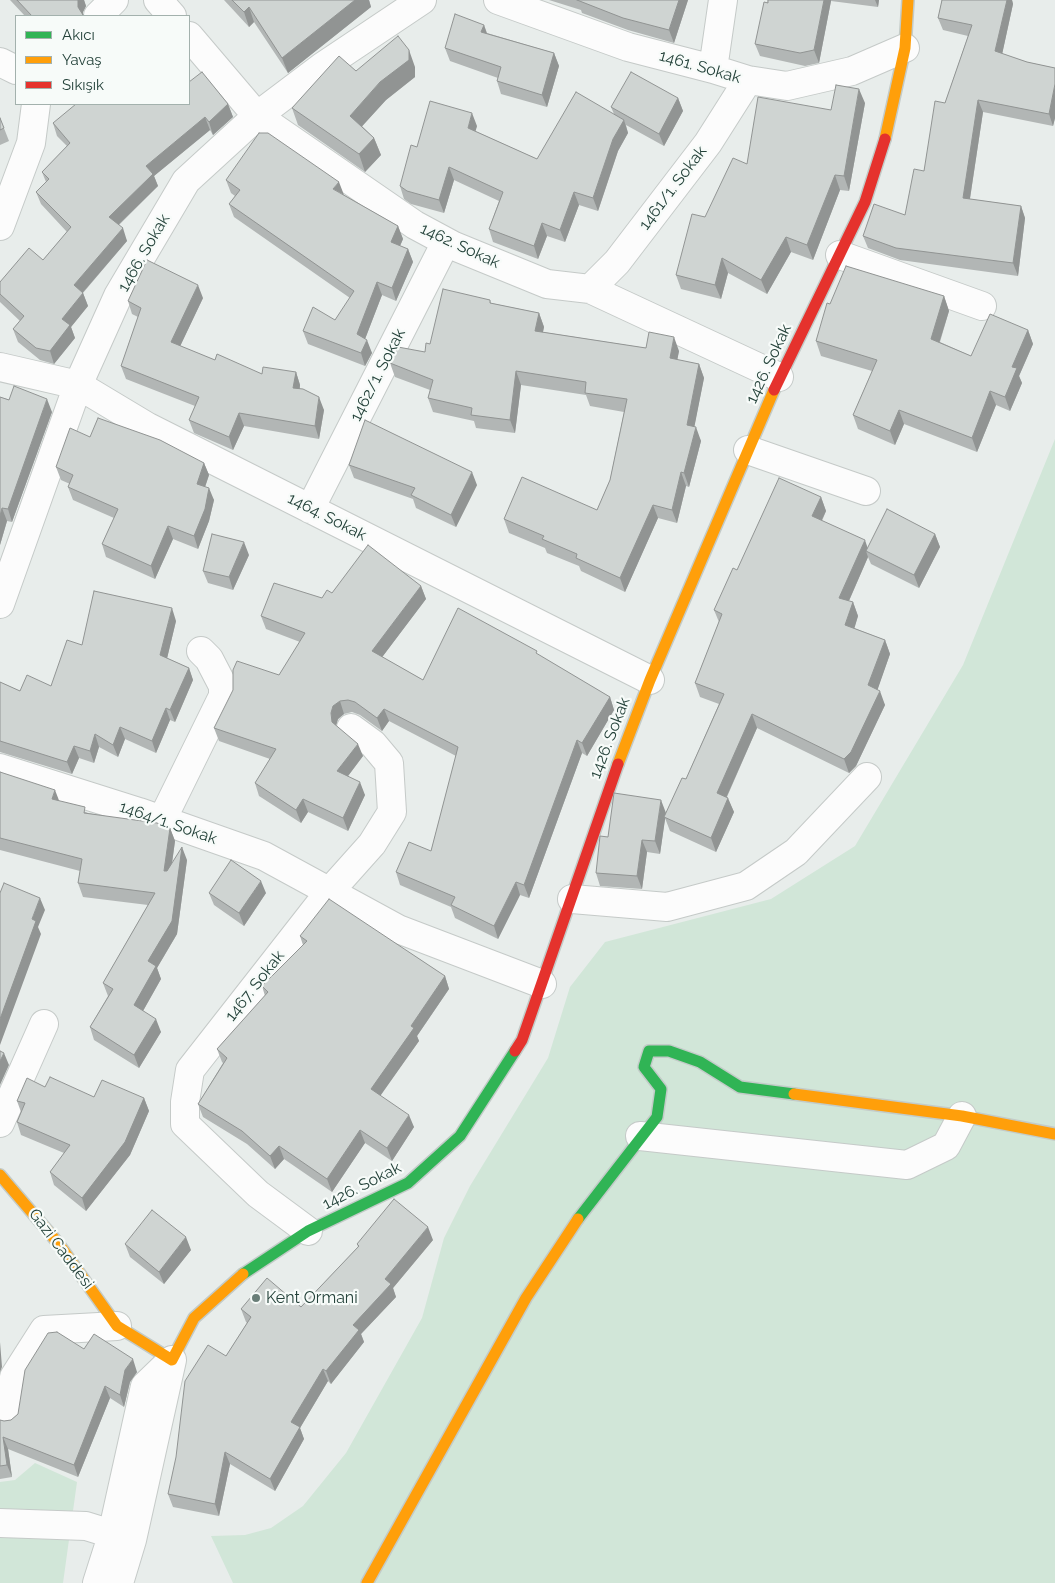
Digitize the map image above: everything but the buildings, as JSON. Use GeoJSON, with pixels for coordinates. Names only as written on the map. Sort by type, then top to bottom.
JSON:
{"type":"FeatureCollection","features":[{"type":"Feature","properties":{"kind":"main road","name":"1426. Sokak"},"geometry":{"type":"LineString","coordinates":[[172,1360],[194,1318],[249,1269],[308,1231],[408,1183],[460,1136],[522,1040],[572,899],[604,800],[650,680],[779,378],[865,202],[886,138],[904,48],[908,0]]}},
{"type":"Feature","properties":{"kind":"main road"},"geometry":{"type":"LineString","coordinates":[[367,1583],[526,1298],[586,1207],[656,1117],[661,1089],[644,1067],[649,1051],[668,1051],[700,1062],[740,1087],[962,1116],[1055,1134]]}},
{"type":"Feature","properties":{"kind":"main road","name":"Gazi Caddesi"},"geometry":{"type":"LineString","coordinates":[[0,1176],[26,1203],[58,1243],[117,1326],[172,1360]]}},
{"type":"Feature","properties":{"kind":"street"},"geometry":{"type":"LineString","coordinates":[[99,15],[114,0]]}},
{"type":"Feature","properties":{"kind":"street"},"geometry":{"type":"LineString","coordinates":[[158,0],[171,15]]}},
{"type":"Feature","properties":{"kind":"street","name":"1466. Sokak"},"geometry":{"type":"LineString","coordinates":[[0,604],[78,384],[118,296],[186,181],[258,116],[322,66],[422,0]]}},
{"type":"Feature","properties":{"kind":"street","name":"1461. Sokak"},"geometry":{"type":"LineString","coordinates":[[498,0],[628,47],[748,80],[787,86],[852,71],[904,48]]}},
{"type":"Feature","properties":{"kind":"street"},"geometry":{"type":"LineString","coordinates":[[713,69],[723,0]]}},
{"type":"Feature","properties":{"kind":"street","name":"1462. Sokak"},"geometry":{"type":"LineString","coordinates":[[190,37],[258,116],[416,225],[446,242],[547,284],[590,289],[779,378]]}},
{"type":"Feature","properties":{"kind":"street"},"geometry":{"type":"LineString","coordinates":[[0,62],[15,70]]}},
{"type":"Feature","properties":{"kind":"street","name":"1461/1. Sokak"},"geometry":{"type":"LineString","coordinates":[[590,289],[617,262],[708,143],[748,80]]}},
{"type":"Feature","properties":{"kind":"street"},"geometry":{"type":"LineString","coordinates":[[0,226],[31,143],[36,105]]}},
{"type":"Feature","properties":{"kind":"street","name":"1462/1. Sokak"},"geometry":{"type":"LineString","coordinates":[[310,509],[446,242]]}},
{"type":"Feature","properties":{"kind":"street"},"geometry":{"type":"LineString","coordinates":[[840,255],[982,306]]}},
{"type":"Feature","properties":{"kind":"street","name":"1464. Sokak"},"geometry":{"type":"LineString","coordinates":[[0,367],[78,384],[148,427],[650,680]]}},
{"type":"Feature","properties":{"kind":"street"},"geometry":{"type":"LineString","coordinates":[[748,450],[866,491]]}},
{"type":"Feature","properties":{"kind":"street"},"geometry":{"type":"LineString","coordinates":[[162,820],[224,696],[223,686],[209,659],[201,651]]}},
{"type":"Feature","properties":{"kind":"street","name":"1467. Sokak"},"geometry":{"type":"LineString","coordinates":[[308,1231],[258,1194],[185,1124],[186,1102],[190,1070],[330,892],[372,844],[392,812],[389,763],[373,744],[351,728]]}},
{"type":"Feature","properties":{"kind":"street","name":"1464/1. Sokak"},"geometry":{"type":"LineString","coordinates":[[0,768],[162,820],[264,856],[398,929],[542,984]]}},
{"type":"Feature","properties":{"kind":"street"},"geometry":{"type":"LineString","coordinates":[[572,899],[667,907],[746,886],[796,852],[867,777]]}},
{"type":"Feature","properties":{"kind":"street"},"geometry":{"type":"LineString","coordinates":[[0,1123],[44,1024]]}},
{"type":"Feature","properties":{"kind":"street"},"geometry":{"type":"LineString","coordinates":[[640,1136],[907,1165],[946,1146],[962,1116]]}},
{"type":"Feature","properties":{"kind":"street"},"geometry":{"type":"LineString","coordinates":[[10,1418],[14,1378],[44,1330],[117,1326]]}},
{"type":"Feature","properties":{"kind":"street"},"geometry":{"type":"LineString","coordinates":[[119,1583],[122,1537],[145,1386],[172,1360]]}},
{"type":"Feature","properties":{"kind":"street"},"geometry":{"type":"LineString","coordinates":[[0,1523],[86,1526],[122,1537]]}},
{"type":"Feature","properties":{"kind":"street"},"geometry":{"type":"LineString","coordinates":[[97,1583],[122,1537]]}},
{"type":"Feature","properties":{"kind":"green space"},"geometry":{"type":"Polygon","coordinates":[[[1055,439],[1055,1583],[233,1583],[211,1536],[245,1535],[271,1528],[303,1506],[346,1453],[422,1318],[444,1238],[470,1186],[548,1058],[570,987],[605,942],[771,899],[855,846],[963,665],[1055,439]]]}},
{"type":"Feature","properties":{"kind":"green space"},"geometry":{"type":"Polygon","coordinates":[[[35,1463],[77,1482],[63,1583],[0,1583],[0,1482],[15,1480],[35,1463]]]}},
{"type":"Feature","properties":{"kind":"traffic: fast"},"geometry":{"type":"LineString","coordinates":[[243,1274],[308,1231],[408,1183],[460,1136],[515,1051]]}},
{"type":"Feature","properties":{"kind":"traffic: fast"},"geometry":{"type":"LineString","coordinates":[[578,1219],[657,1117],[661,1089],[644,1067],[649,1051],[669,1051],[700,1062],[740,1087],[794,1094]]}},
{"type":"Feature","properties":{"kind":"traffic: slow"},"geometry":{"type":"LineString","coordinates":[[885,139],[905,48],[908,0]]}},
{"type":"Feature","properties":{"kind":"traffic: slow"},"geometry":{"type":"LineString","coordinates":[[618,764],[650,680],[774,390]]}},
{"type":"Feature","properties":{"kind":"traffic: slow"},"geometry":{"type":"LineString","coordinates":[[794,1094],[962,1116],[1055,1134]]}},
{"type":"Feature","properties":{"kind":"traffic: slow"},"geometry":{"type":"LineString","coordinates":[[0,1175],[58,1243],[117,1326],[172,1360],[194,1318],[243,1274]]}},
{"type":"Feature","properties":{"kind":"traffic: slow"},"geometry":{"type":"LineString","coordinates":[[367,1583],[526,1298],[578,1219]]}},
{"type":"Feature","properties":{"kind":"traffic: jam"},"geometry":{"type":"LineString","coordinates":[[774,390],[865,202],[885,139]]}},
{"type":"Feature","properties":{"kind":"traffic: jam"},"geometry":{"type":"LineString","coordinates":[[515,1051],[522,1040],[618,764]]}},
{"type":"Feature","properties":{"kind":"place","name":"Kent Ormani"},"geometry":{"type":"Point","coordinates":[256,1298]}}]}
